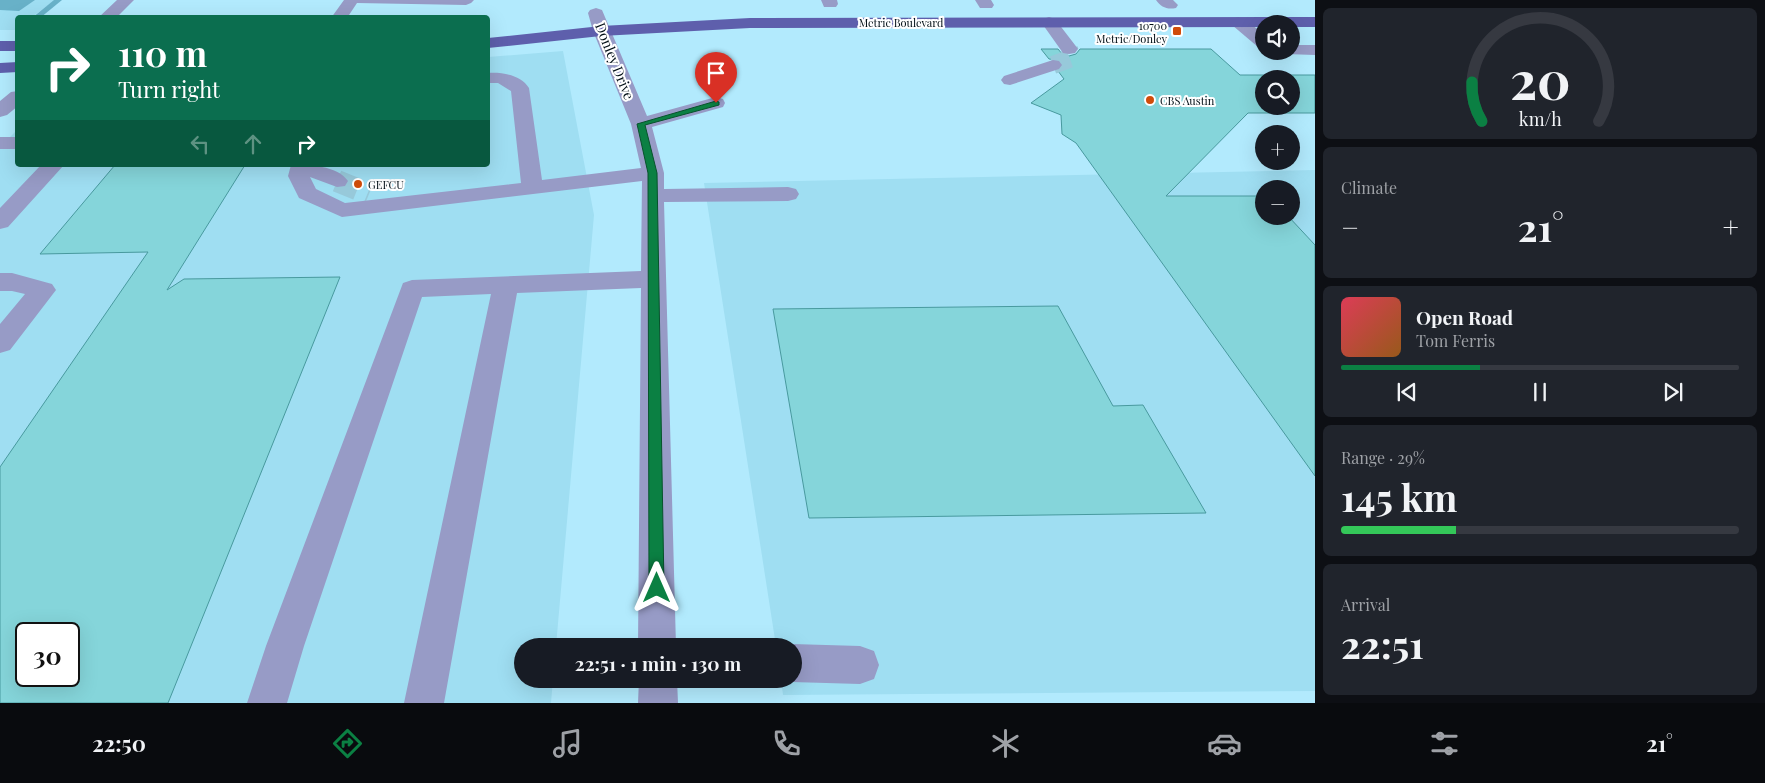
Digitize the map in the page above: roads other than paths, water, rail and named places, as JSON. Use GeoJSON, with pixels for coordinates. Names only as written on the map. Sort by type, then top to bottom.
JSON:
{"type":"FeatureCollection","features":[{"type":"Feature","properties":{"kind":"main road","name":"Metric Boulevard"},"geometry":{"type":"LineString","coordinates":[[825,3],[850,4]]}},
{"type":"Feature","properties":{"kind":"main road"},"geometry":{"type":"LineString","coordinates":[[967,5],[985,3],[1006,5]]}},
{"type":"Feature","properties":{"kind":"main road"},"geometry":{"type":"LineString","coordinates":[[1161,4],[1189,5]]}},
{"type":"Feature","properties":{"kind":"main road","name":"Metric Boulevard"},"geometry":{"type":"LineString","coordinates":[[490,42],[597,18],[750,23],[1315,22]]}},
{"type":"Feature","properties":{"kind":"main road"},"geometry":{"type":"LineString","coordinates":[[0,46],[15,46]]}},
{"type":"Feature","properties":{"kind":"main road"},"geometry":{"type":"LineString","coordinates":[[0,68],[15,67]]}},
{"type":"Feature","properties":{"kind":"street"},"geometry":{"type":"LineString","coordinates":[[109,15],[126,0]]}},
{"type":"Feature","properties":{"kind":"street"},"geometry":{"type":"LineString","coordinates":[[341,15],[352,0]]}},
{"type":"Feature","properties":{"kind":"street"},"geometry":{"type":"LineString","coordinates":[[362,0],[466,0]]}},
{"type":"Feature","properties":{"kind":"street","name":"Donley Drive"},"geometry":{"type":"LineString","coordinates":[[597,18],[641,124],[653,184],[657,638]]}},
{"type":"Feature","properties":{"kind":"street"},"geometry":{"type":"LineString","coordinates":[[1049,22],[1069,49]]}},
{"type":"Feature","properties":{"kind":"street"},"geometry":{"type":"LineString","coordinates":[[1238,22],[1255,36]]}},
{"type":"Feature","properties":{"kind":"street"},"geometry":{"type":"LineString","coordinates":[[1300,50],[1315,50]]}},
{"type":"Feature","properties":{"kind":"street"},"geometry":{"type":"LineString","coordinates":[[1010,80],[1053,66]]}},
{"type":"Feature","properties":{"kind":"street"},"geometry":{"type":"LineString","coordinates":[[490,78],[501,78],[520,88],[532,188]]}},
{"type":"Feature","properties":{"kind":"street"},"geometry":{"type":"LineString","coordinates":[[0,111],[15,98]]}},
{"type":"Feature","properties":{"kind":"street"},"geometry":{"type":"LineString","coordinates":[[641,124],[716,103]]}},
{"type":"Feature","properties":{"kind":"street"},"geometry":{"type":"LineString","coordinates":[[0,143],[15,143]]}},
{"type":"Feature","properties":{"kind":"street"},"geometry":{"type":"LineString","coordinates":[[0,222],[51,167]]}},
{"type":"Feature","properties":{"kind":"street"},"geometry":{"type":"LineString","coordinates":[[301,167],[299,176],[307,193],[342,210],[532,188],[653,184],[788,194]]}},
{"type":"Feature","properties":{"kind":"street"},"geometry":{"type":"LineString","coordinates":[[306,167],[338,181]]}},
{"type":"Feature","properties":{"kind":"street"},"geometry":{"type":"LineString","coordinates":[[369,194],[396,204]]}},
{"type":"Feature","properties":{"kind":"street"},"geometry":{"type":"LineString","coordinates":[[267,703],[285,646],[412,289],[654,279]]}},
{"type":"Feature","properties":{"kind":"street"},"geometry":{"type":"LineString","coordinates":[[0,282],[12,282],[43,290],[0,343]]}},
{"type":"Feature","properties":{"kind":"street"},"geometry":{"type":"LineString","coordinates":[[424,703],[506,285]]}},
{"type":"Feature","properties":{"kind":"street"},"geometry":{"type":"LineString","coordinates":[[802,663],[860,665]]}},
{"type":"Feature","properties":{"kind":"street"},"geometry":{"type":"LineString","coordinates":[[658,688],[658,703]]}},
{"type":"Feature","properties":{"kind":"waterway"},"geometry":{"type":"LineString","coordinates":[[39,15],[58,0]]}},
{"type":"Feature","properties":{"kind":"tunnel"},"geometry":{"type":"LineString","coordinates":[[1053,65],[1072,58],[1069,49]]}},
{"type":"Feature","properties":{"kind":"tunnel"},"geometry":{"type":"LineString","coordinates":[[337,181],[369,194]]}},
{"type":"Feature","properties":{"kind":"place","name":"10700 Metric/Donley"},"geometry":{"type":"Point","coordinates":[1177,31]}},
{"type":"Feature","properties":{"kind":"place","name":"CBS Austin"},"geometry":{"type":"Point","coordinates":[1150,100]}},
{"type":"Feature","properties":{"kind":"place","name":"GEFCU"},"geometry":{"type":"Point","coordinates":[358,184]}}]}
